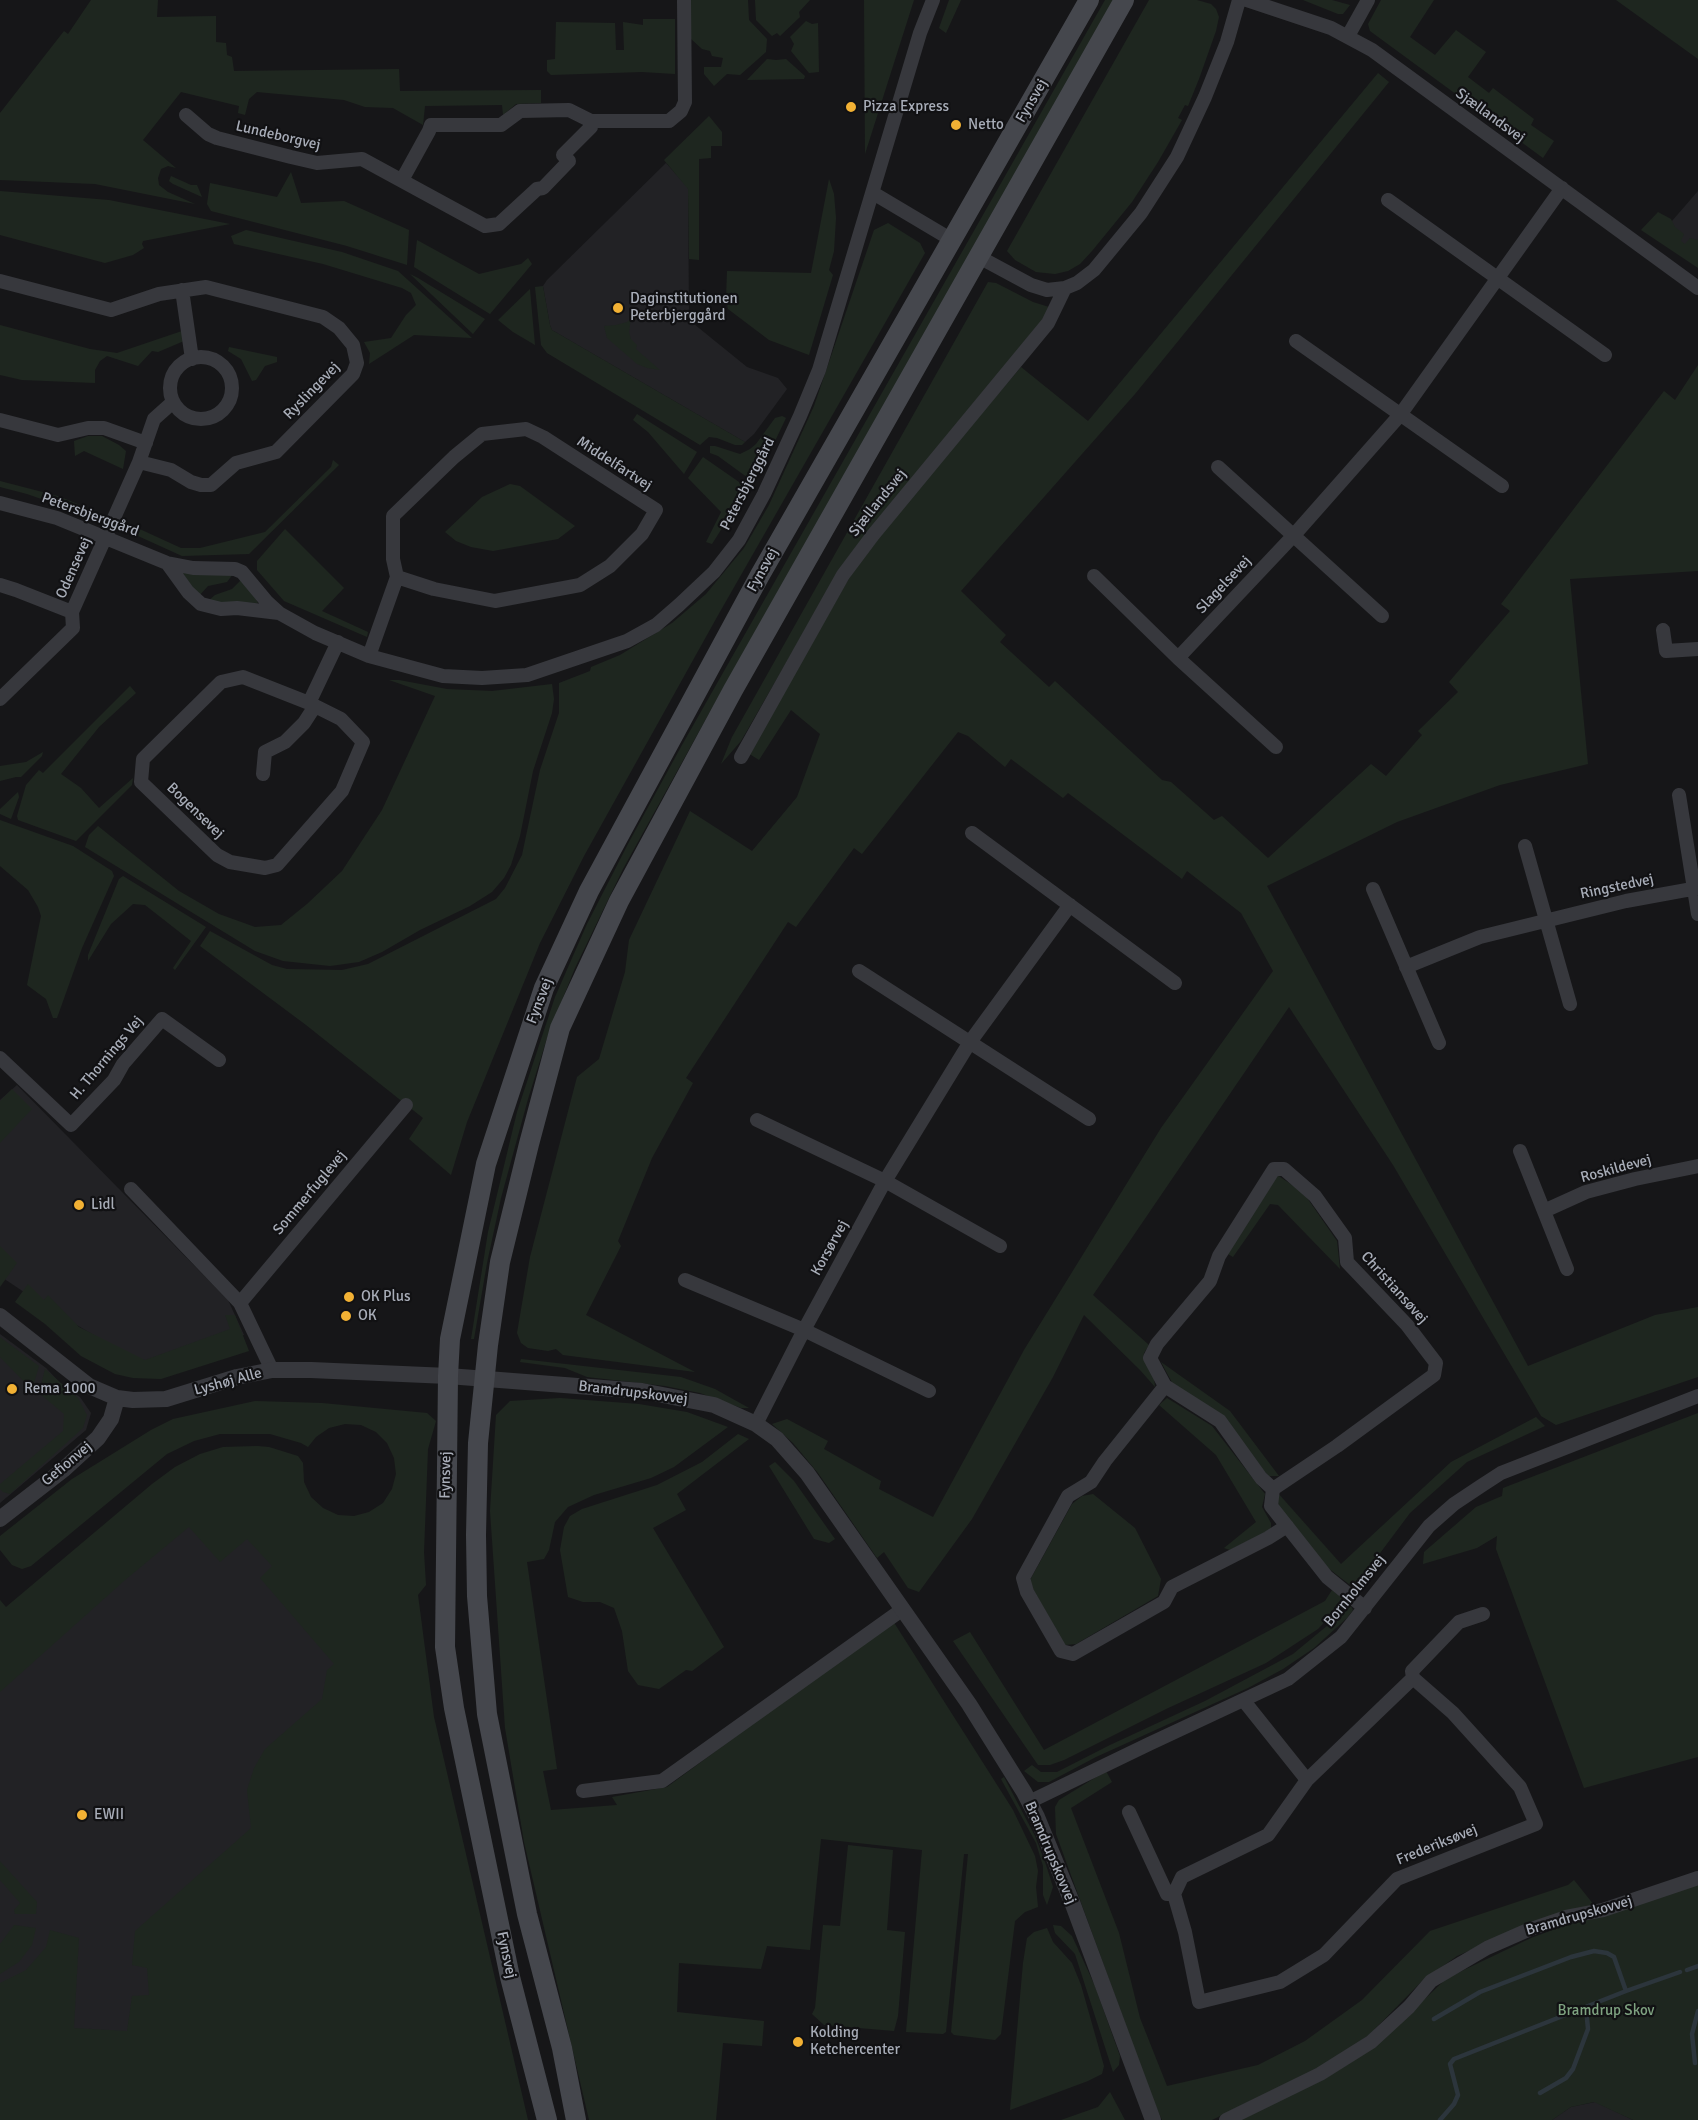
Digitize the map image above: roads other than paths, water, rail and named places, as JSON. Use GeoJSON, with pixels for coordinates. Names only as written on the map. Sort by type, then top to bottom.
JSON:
{"type":"FeatureCollection","features":[{"type":"Feature","properties":{"kind":"main road","name":"Fynsvej"},"geometry":{"type":"LineString","coordinates":[[547,2120],[510,1977],[454,1708],[445,1647],[448,1376],[453,1324],[486,1164],[544,988],[589,891],[760,575],[1089,0]]}},
{"type":"Feature","properties":{"kind":"main road","name":"Fynsvej"},"geometry":{"type":"LineString","coordinates":[[576,2120],[562,2048],[527,1914],[487,1714],[477,1596],[476,1535],[478,1443],[500,1262],[560,1028],[619,901],[723,710],[1124,0]]}},
{"type":"Feature","properties":{"kind":"street"},"geometry":{"type":"LineString","coordinates":[[402,180],[431,125],[501,124],[520,111],[569,110],[591,121],[669,120],[681,111],[685,102],[684,0]]}},
{"type":"Feature","properties":{"kind":"street","name":"Petersbjerggård"},"geometry":{"type":"LineString","coordinates":[[0,503],[57,518],[167,563],[193,568],[235,569],[242,572],[279,613],[315,633],[369,656],[443,675],[482,678],[527,675],[627,641],[656,625],[714,572],[738,540],[764,494],[819,370],[920,33],[933,0]]}},
{"type":"Feature","properties":{"kind":"street"},"geometry":{"type":"LineString","coordinates":[[979,257],[1031,285],[1047,290],[1077,284],[1094,270],[1141,213],[1177,157],[1227,42],[1239,0]]}},
{"type":"Feature","properties":{"kind":"street","name":"Sjællandsvej"},"geometry":{"type":"LineString","coordinates":[[1247,0],[1348,36],[1395,67],[1698,288]]}},
{"type":"Feature","properties":{"kind":"street"},"geometry":{"type":"LineString","coordinates":[[1348,36],[1368,0]]}},
{"type":"Feature","properties":{"kind":"street","name":"Lundeborgvej"},"geometry":{"type":"LineString","coordinates":[[186,116],[208,134],[217,138],[317,164],[362,159],[485,226],[499,224],[537,189],[543,188],[569,161],[564,155],[591,127],[591,121]]}},
{"type":"Feature","properties":{"kind":"street","name":"Slagelsevej"},"geometry":{"type":"LineString","coordinates":[[1178,658],[1294,535],[1400,415],[1562,188]]}},
{"type":"Feature","properties":{"kind":"street"},"geometry":{"type":"LineString","coordinates":[[873,193],[952,240]]}},
{"type":"Feature","properties":{"kind":"street"},"geometry":{"type":"LineString","coordinates":[[1388,200],[1605,355]]}},
{"type":"Feature","properties":{"kind":"street","name":"Ryslingevej"},"geometry":{"type":"LineString","coordinates":[[0,280],[111,310],[159,294],[206,286],[323,317],[339,328],[353,345],[357,363],[353,374],[276,452],[236,463],[211,485],[191,482],[171,470],[139,462]]}},
{"type":"Feature","properties":{"kind":"street","name":"Sjællandsvej"},"geometry":{"type":"LineString","coordinates":[[741,757],[843,575],[880,526],[1048,323],[1065,288]]}},
{"type":"Feature","properties":{"kind":"street"},"geometry":{"type":"LineString","coordinates":[[182,290],[192,359]]}},
{"type":"Feature","properties":{"kind":"street"},"geometry":{"type":"LineString","coordinates":[[1296,341],[1503,486]]}},
{"type":"Feature","properties":{"kind":"street"},"geometry":{"type":"LineString","coordinates":[[192,359],[209,359],[219,364],[225,370],[231,384],[231,395],[226,405],[211,417],[202,419],[185,415],[173,402],[170,386],[172,376],[177,368],[192,359]]}},
{"type":"Feature","properties":{"kind":"street"},"geometry":{"type":"LineString","coordinates":[[105,537],[139,462],[154,419],[173,402]]}},
{"type":"Feature","properties":{"kind":"street"},"geometry":{"type":"LineString","coordinates":[[0,420],[58,435],[88,428],[104,428],[146,443]]}},
{"type":"Feature","properties":{"kind":"street","name":"Middelfartvej"},"geometry":{"type":"LineString","coordinates":[[369,656],[397,577],[393,558],[393,516],[454,457],[482,434],[526,429],[543,437],[656,510],[642,534],[610,566],[580,585],[495,601],[434,589],[397,577]]}},
{"type":"Feature","properties":{"kind":"street"},"geometry":{"type":"LineString","coordinates":[[1218,466],[1382,616]]}},
{"type":"Feature","properties":{"kind":"street","name":"Odensevej"},"geometry":{"type":"LineString","coordinates":[[0,699],[73,628],[72,612],[105,537]]}},
{"type":"Feature","properties":{"kind":"street","name":"Petersbjerggård"},"geometry":{"type":"LineString","coordinates":[[167,563],[188,592],[201,604],[221,609],[237,608],[279,613]]}},
{"type":"Feature","properties":{"kind":"street"},"geometry":{"type":"LineString","coordinates":[[1094,576],[1178,658],[1276,747]]}},
{"type":"Feature","properties":{"kind":"street","name":"Odensevej"},"geometry":{"type":"LineString","coordinates":[[0,585],[72,612]]}},
{"type":"Feature","properties":{"kind":"street"},"geometry":{"type":"LineString","coordinates":[[1663,630],[1666,651],[1698,649]]}},
{"type":"Feature","properties":{"kind":"street"},"geometry":{"type":"LineString","coordinates":[[262,774],[265,752],[285,742],[304,723],[338,642]]}},
{"type":"Feature","properties":{"kind":"street","name":"Bogensevej"},"geometry":{"type":"LineString","coordinates":[[243,677],[312,704],[341,719],[363,742],[342,791],[277,865],[265,868],[230,862],[217,855],[141,782],[143,759],[220,682],[243,677]]}},
{"type":"Feature","properties":{"kind":"street"},"geometry":{"type":"LineString","coordinates":[[1679,795],[1696,889],[1698,914]]}},
{"type":"Feature","properties":{"kind":"street"},"geometry":{"type":"LineString","coordinates":[[972,833],[1175,982]]}},
{"type":"Feature","properties":{"kind":"street"},"geometry":{"type":"LineString","coordinates":[[1525,846],[1570,1004]]}},
{"type":"Feature","properties":{"kind":"street"},"geometry":{"type":"LineString","coordinates":[[1373,889],[1439,1043]]}},
{"type":"Feature","properties":{"kind":"street","name":"Ringstedvej"},"geometry":{"type":"LineString","coordinates":[[1406,967],[1480,937],[1626,901],[1696,889]]}},
{"type":"Feature","properties":{"kind":"street","name":"Korsørvej"},"geometry":{"type":"LineString","coordinates":[[756,1424],[885,1181],[970,1042],[1070,905]]}},
{"type":"Feature","properties":{"kind":"street"},"geometry":{"type":"LineString","coordinates":[[859,971],[1089,1119]]}},
{"type":"Feature","properties":{"kind":"street","name":"H. Thornings Vej"},"geometry":{"type":"LineString","coordinates":[[0,1058],[71,1125],[114,1080],[123,1064],[162,1019],[219,1060]]}},
{"type":"Feature","properties":{"kind":"street","name":"Sommerfuglevej"},"geometry":{"type":"LineString","coordinates":[[240,1303],[406,1105]]}},
{"type":"Feature","properties":{"kind":"street"},"geometry":{"type":"LineString","coordinates":[[757,1120],[885,1181],[1000,1246]]}},
{"type":"Feature","properties":{"kind":"street"},"geometry":{"type":"LineString","coordinates":[[1520,1151],[1567,1269]]}},
{"type":"Feature","properties":{"kind":"street","name":"Roskildevej"},"geometry":{"type":"LineString","coordinates":[[1544,1211],[1586,1192],[1698,1166]]}},
{"type":"Feature","properties":{"kind":"street","name":"Christiansøvej"},"geometry":{"type":"LineString","coordinates":[[1273,1489],[1261,1478],[1220,1421],[1165,1386],[1150,1358],[1157,1344],[1210,1281],[1219,1256],[1274,1169],[1284,1169],[1315,1196],[1346,1238],[1347,1262],[1407,1325],[1436,1363],[1434,1375],[1337,1446],[1273,1489],[1271,1506],[1327,1577],[1365,1608]]}},
{"type":"Feature","properties":{"kind":"street"},"geometry":{"type":"LineString","coordinates":[[131,1189],[240,1303],[272,1370]]}},
{"type":"Feature","properties":{"kind":"street"},"geometry":{"type":"LineString","coordinates":[[684,1280],[804,1330],[929,1391]]}},
{"type":"Feature","properties":{"kind":"street","name":"Lyshøj Alle"},"geometry":{"type":"LineString","coordinates":[[0,1316],[75,1377],[117,1398],[150,1401],[166,1399],[237,1377],[272,1370],[484,1379]]}},
{"type":"Feature","properties":{"kind":"street","name":"Bramdrupskovvej"},"geometry":{"type":"LineString","coordinates":[[484,1379],[642,1391],[714,1405],[756,1424],[792,1453],[969,1704],[1029,1802],[1072,1902],[1154,2120]]}},
{"type":"Feature","properties":{"kind":"street"},"geometry":{"type":"LineString","coordinates":[[1165,1386],[1091,1482],[1068,1496],[1023,1578],[1027,1592],[1061,1651],[1073,1654],[1164,1602],[1172,1587],[1287,1526]]}},
{"type":"Feature","properties":{"kind":"street","name":"Bornholmsvej"},"geometry":{"type":"LineString","coordinates":[[1029,1802],[1288,1679],[1315,1660],[1341,1637],[1429,1526],[1454,1504],[1501,1473],[1698,1396]]}},
{"type":"Feature","properties":{"kind":"street","name":"Gefionvej"},"geometry":{"type":"LineString","coordinates":[[0,1519],[63,1470],[98,1438],[111,1419],[117,1398]]}},
{"type":"Feature","properties":{"kind":"street"},"geometry":{"type":"LineString","coordinates":[[583,1791],[662,1780],[903,1610]]}},
{"type":"Feature","properties":{"kind":"street"},"geometry":{"type":"LineString","coordinates":[[1174,1894],[1182,1877],[1268,1835],[1307,1780],[1413,1678],[1412,1671],[1459,1622],[1483,1614]]}},
{"type":"Feature","properties":{"kind":"street","name":"Frederiksøvej"},"geometry":{"type":"LineString","coordinates":[[1129,1812],[1167,1894],[1174,1894],[1185,1932],[1199,2002],[1280,1982],[1324,1955],[1397,1879],[1536,1824],[1520,1787],[1454,1713],[1413,1678]]}},
{"type":"Feature","properties":{"kind":"street"},"geometry":{"type":"LineString","coordinates":[[1244,1701],[1307,1780]]}},
{"type":"Feature","properties":{"kind":"street","name":"Bramdrupskovvej"},"geometry":{"type":"LineString","coordinates":[[1227,2120],[1320,2074],[1371,2042],[1409,2007],[1431,1981],[1487,1948],[1566,1917],[1603,1910],[1698,1878]]}},
{"type":"Feature","properties":{"kind":"waterway"},"geometry":{"type":"LineString","coordinates":[[1434,2019],[1480,1992],[1571,1957],[1594,1951],[1607,1953],[1614,1957],[1626,1991]]}},
{"type":"Feature","properties":{"kind":"waterway"},"geometry":{"type":"LineString","coordinates":[[1687,1970],[1698,1966]]}},
{"type":"Feature","properties":{"kind":"waterway"},"geometry":{"type":"LineString","coordinates":[[1440,2120],[1454,2104],[1458,2095],[1450,2064],[1454,2059],[1680,1972]]}},
{"type":"Feature","properties":{"kind":"waterway"},"geometry":{"type":"LineString","coordinates":[[1540,2093],[1566,2078],[1573,2069],[1588,2029],[1586,2008]]}},
{"type":"Feature","properties":{"kind":"waterway"},"geometry":{"type":"LineString","coordinates":[[1695,2063],[1692,2034],[1698,2011]]}},
{"type":"Feature","properties":{"kind":"place","name":"Pizza Express"},"geometry":{"type":"Point","coordinates":[851,107]}},
{"type":"Feature","properties":{"kind":"place","name":"Netto"},"geometry":{"type":"Point","coordinates":[956,125]}},
{"type":"Feature","properties":{"kind":"place","name":"Daginstitutionen Peterbjerggård"},"geometry":{"type":"Point","coordinates":[618,308]}},
{"type":"Feature","properties":{"kind":"place","name":"Lidl"},"geometry":{"type":"Point","coordinates":[79,1205]}},
{"type":"Feature","properties":{"kind":"place","name":"OK Plus"},"geometry":{"type":"Point","coordinates":[349,1297]}},
{"type":"Feature","properties":{"kind":"place","name":"OK"},"geometry":{"type":"Point","coordinates":[346,1316]}},
{"type":"Feature","properties":{"kind":"place","name":"Rema 1000"},"geometry":{"type":"Point","coordinates":[12,1389]}},
{"type":"Feature","properties":{"kind":"place","name":"EWII"},"geometry":{"type":"Point","coordinates":[82,1815]}},
{"type":"Feature","properties":{"kind":"place","name":"Kolding Ketchercenter"},"geometry":{"type":"Point","coordinates":[798,2042]}},
{"type":"Feature","properties":{"kind":"park label","name":"Bramdrup Skov"},"geometry":{"type":"Point","coordinates":[1606,2011]}}]}
